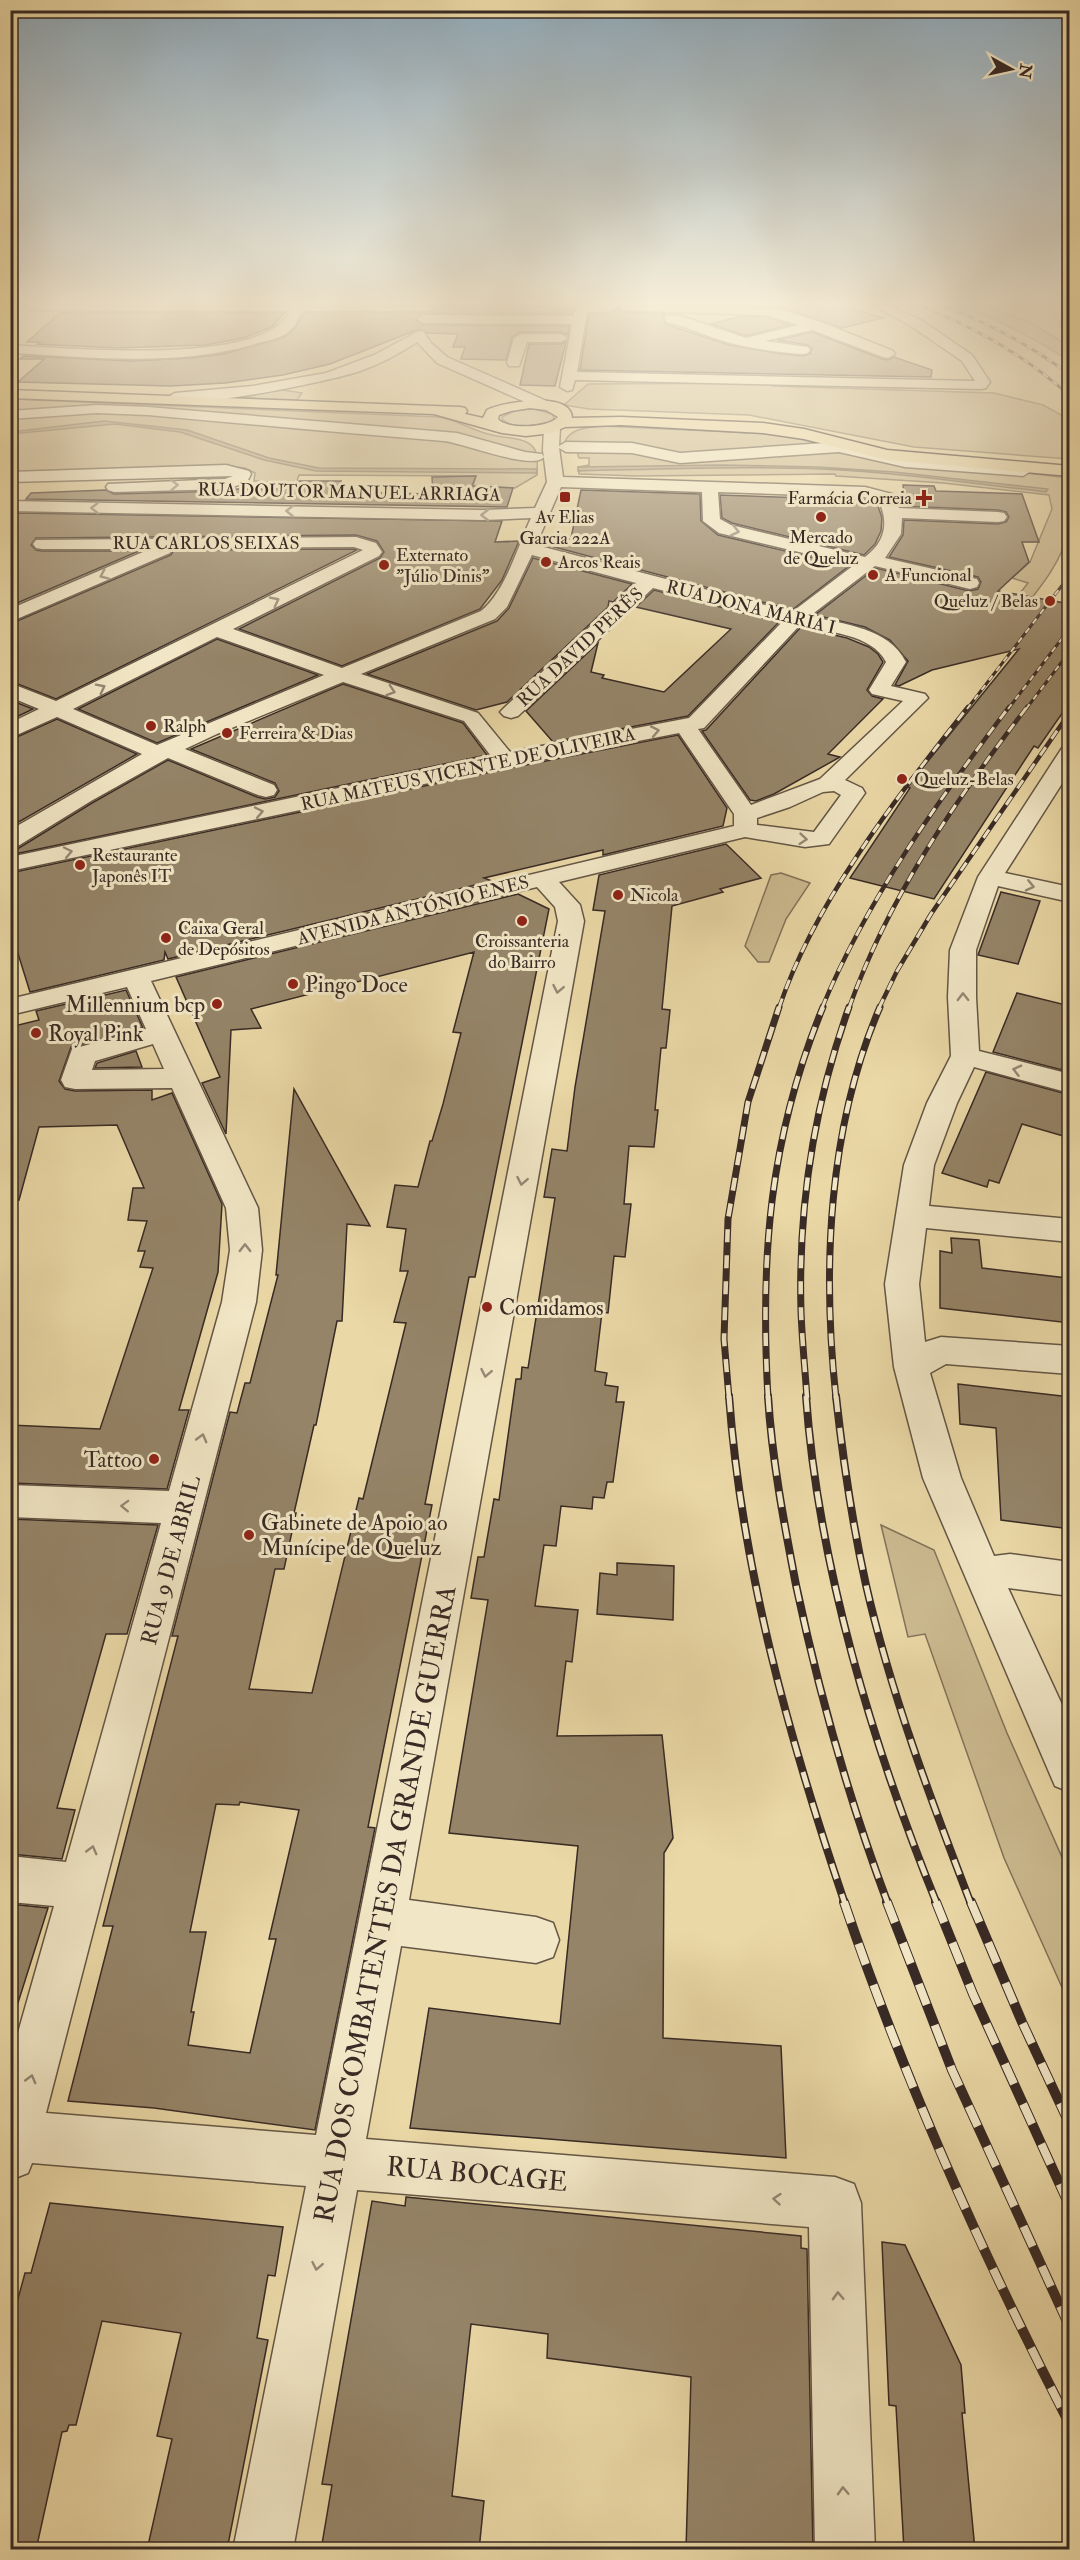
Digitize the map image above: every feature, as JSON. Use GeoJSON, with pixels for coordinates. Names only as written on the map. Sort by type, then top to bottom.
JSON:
{"type":"FeatureCollection","features":[{"type":"Feature","properties":{"kind":"main road"},"geometry":{"type":"LineString","coordinates":[[503,419],[513,430],[547,419]]}},
{"type":"Feature","properties":{"kind":"main road"},"geometry":{"type":"LineString","coordinates":[[596,419],[763,428],[804,434],[887,455],[1070,471]]}},
{"type":"Feature","properties":{"kind":"main road"},"geometry":{"type":"LineString","coordinates":[[714,419],[788,424],[898,449],[1070,463]]}},
{"type":"Feature","properties":{"kind":"street"},"geometry":{"type":"LineString","coordinates":[[247,419],[457,438],[553,463],[710,488],[865,492],[886,498],[893,513],[998,517]]}},
{"type":"Feature","properties":{"kind":"street"},"geometry":{"type":"LineString","coordinates":[[10,841],[84,794],[161,751],[488,615],[503,600],[543,513],[553,463],[555,419]]}},
{"type":"Feature","properties":{"kind":"street"},"geometry":{"type":"LineString","coordinates":[[513,430],[532,437],[553,463]]}},
{"type":"Feature","properties":{"kind":"street"},"geometry":{"type":"LineString","coordinates":[[553,463],[632,448],[680,458],[839,447],[905,462],[1070,476]]}},
{"type":"Feature","properties":{"kind":"street"},"geometry":{"type":"LineString","coordinates":[[10,477],[226,470],[243,474],[241,479],[227,484],[10,491]]}},
{"type":"Feature","properties":{"kind":"street"},"geometry":{"type":"LineString","coordinates":[[710,488],[712,521],[725,529],[970,583]]}},
{"type":"Feature","properties":{"kind":"street","name":"RUA DOUTOR MANUEL ARRIAGA"},"geometry":{"type":"LineString","coordinates":[[10,506],[471,515],[543,513]]}},
{"type":"Feature","properties":{"kind":"street","name":"RUA MATEUS VICENTE DE OLIVEIRA"},"geometry":{"type":"LineString","coordinates":[[10,864],[505,760],[696,723],[795,619],[870,561],[891,541],[893,513]]}},
{"type":"Feature","properties":{"kind":"street","name":"RUA CARLOS SEIXAS"},"geometry":{"type":"LineString","coordinates":[[42,544],[356,542],[370,547],[373,552],[217,630]]}},
{"type":"Feature","properties":{"kind":"street"},"geometry":{"type":"LineString","coordinates":[[10,616],[177,543]]}},
{"type":"Feature","properties":{"kind":"street","name":"RUA DONA MARIA I"},"geometry":{"type":"LineString","coordinates":[[528,548],[873,638],[891,652],[896,662],[879,690],[918,698]]}},
{"type":"Feature","properties":{"kind":"street","name":"RUA DAVID PERÊS"},"geometry":{"type":"LineString","coordinates":[[523,725],[649,581]]}},
{"type":"Feature","properties":{"kind":"street"},"geometry":{"type":"LineString","coordinates":[[10,732],[217,630],[471,717],[523,725],[548,752]]}},
{"type":"Feature","properties":{"kind":"street"},"geometry":{"type":"LineString","coordinates":[[10,689],[161,751],[266,790]]}},
{"type":"Feature","properties":{"kind":"street","name":"AVENIDA ANTÓNIO ENES"},"geometry":{"type":"LineString","coordinates":[[828,784],[918,698]]}},
{"type":"Feature","properties":{"kind":"street"},"geometry":{"type":"LineString","coordinates":[[471,717],[505,760]]}},
{"type":"Feature","properties":{"kind":"street"},"geometry":{"type":"LineString","coordinates":[[685,725],[745,822]]}},
{"type":"Feature","properties":{"kind":"street"},"geometry":{"type":"LineString","coordinates":[[1070,753],[1060,783],[990,877],[963,950],[962,997],[965,1056],[942,1103],[919,1165],[910,1215],[902,1284],[911,1367],[942,1478],[1070,1771]]}},
{"type":"Feature","properties":{"kind":"street","name":"AVENIDA ANTÓNIO ENES"},"geometry":{"type":"LineString","coordinates":[[10,1007],[543,879],[745,822],[809,787],[828,784],[845,787],[854,793],[821,839],[805,840],[745,822]]}},
{"type":"Feature","properties":{"kind":"street"},"geometry":{"type":"LineString","coordinates":[[990,877],[1070,895]]}},
{"type":"Feature","properties":{"kind":"street","name":"RUA DOS COMBATENTES DA GRANDE GUERRA"},"geometry":{"type":"LineString","coordinates":[[263,2550],[571,921],[567,905],[543,879]]}},
{"type":"Feature","properties":{"kind":"street","name":"RUA 9 DE ABRIL"},"geometry":{"type":"LineString","coordinates":[[12,2143],[239,1302],[246,1250],[242,1208],[136,976]]}},
{"type":"Feature","properties":{"kind":"street"},"geometry":{"type":"LineString","coordinates":[[162,1033],[82,1054],[75,1080],[183,1078]]}},
{"type":"Feature","properties":{"kind":"street"},"geometry":{"type":"LineString","coordinates":[[965,1056],[1070,1084]]}},
{"type":"Feature","properties":{"kind":"street"},"geometry":{"type":"LineString","coordinates":[[910,1215],[1070,1231]]}},
{"type":"Feature","properties":{"kind":"street"},"geometry":{"type":"LineString","coordinates":[[911,1367],[941,1350],[1070,1360]]}},
{"type":"Feature","properties":{"kind":"street"},"geometry":{"type":"LineString","coordinates":[[10,1501],[184,1508]]}},
{"type":"Feature","properties":{"kind":"street"},"geometry":{"type":"LineString","coordinates":[[982,1574],[1010,1571],[1070,1579]]}},
{"type":"Feature","properties":{"kind":"street"},"geometry":{"type":"LineString","coordinates":[[10,1879],[83,1886]]}},
{"type":"Feature","properties":{"kind":"street"},"geometry":{"type":"LineString","coordinates":[[382,1920],[537,1940]]}},
{"type":"Feature","properties":{"kind":"street","name":"RUA BOCAGE"},"geometry":{"type":"LineString","coordinates":[[12,2143],[336,2163],[835,2203],[845,2550]]}},
{"type":"Feature","properties":{"kind":"shaded area"},"geometry":{"type":"Polygon","coordinates":[[[11,419],[448,419],[485,433],[529,444],[536,453],[537,461],[537,475],[515,488],[473,486],[476,476],[299,475],[296,484],[254,481],[255,473],[245,468],[218,465],[11,472],[11,419]]]}},
{"type":"Feature","properties":{"kind":"shaded area"},"geometry":{"type":"Polygon","coordinates":[[[503,419],[554,420],[535,427],[520,427],[503,419]]]}},
{"type":"Feature","properties":{"kind":"shaded area"},"geometry":{"type":"Polygon","coordinates":[[[772,419],[1064,419],[1069,430],[1069,459],[914,447],[772,419]]]}},
{"type":"Feature","properties":{"kind":"shaded area"},"geometry":{"type":"Polygon","coordinates":[[[104,421],[187,430],[269,458],[319,468],[537,469],[537,473],[316,471],[264,460],[180,432],[115,424],[11,434],[11,432],[104,421]]]}},
{"type":"Feature","properties":{"kind":"shaded area"},"geometry":{"type":"Polygon","coordinates":[[[601,426],[773,434],[807,440],[844,451],[1069,478],[1071,510],[1069,529],[1053,567],[1011,624],[998,621],[1028,583],[1012,578],[1030,562],[1052,509],[1049,495],[943,483],[836,476],[835,474],[636,476],[579,474],[578,467],[589,465],[589,458],[579,458],[575,445],[564,443],[570,434],[584,428],[601,426]]]}},
{"type":"Feature","properties":{"kind":"shaded area"},"geometry":{"type":"Polygon","coordinates":[[[722,465],[818,467],[894,472],[1048,489],[1046,492],[848,470],[729,468],[578,471],[578,467],[722,465]]]}},
{"type":"Feature","properties":{"kind":"shaded area"},"geometry":{"type":"Polygon","coordinates":[[[781,873],[810,883],[786,919],[769,962],[758,962],[745,946],[771,875],[781,873]]]}},
{"type":"Feature","properties":{"kind":"shaded area"},"geometry":{"type":"Polygon","coordinates":[[[881,1525],[934,1550],[1007,1733],[1069,1873],[1069,2003],[1004,1858],[925,1634],[908,1637],[881,1525]]]}},
{"type":"Feature","properties":{"kind":"building"},"geometry":{"type":"Polygon","coordinates":[[[476,476],[472,486],[513,488],[507,507],[26,499],[31,493],[106,490],[114,494],[292,489],[299,481],[341,481],[336,492],[433,494],[432,477],[476,476]]]}},
{"type":"Feature","properties":{"kind":"building"},"geometry":{"type":"Polygon","coordinates":[[[903,485],[934,486],[936,491],[1022,494],[1039,542],[1022,542],[1029,562],[998,591],[1070,604],[1070,702],[1038,748],[1034,746],[934,899],[850,878],[910,788],[907,787],[1019,649],[932,670],[899,686],[895,685],[908,661],[890,640],[865,627],[815,615],[876,568],[969,591],[978,589],[981,582],[978,577],[889,557],[903,535],[904,520],[998,524],[1006,522],[1009,517],[1006,512],[900,506],[898,501],[905,501],[903,485]]]}},
{"type":"Feature","properties":{"kind":"building"},"geometry":{"type":"Polygon","coordinates":[[[581,490],[700,494],[701,521],[718,535],[849,566],[792,610],[539,543],[540,541],[571,538],[581,490]]]}},
{"type":"Feature","properties":{"kind":"building"},"geometry":{"type":"Polygon","coordinates":[[[720,495],[866,500],[877,503],[882,518],[881,531],[875,544],[864,555],[732,523],[722,518],[720,495]]]}},
{"type":"Feature","properties":{"kind":"building"},"geometry":{"type":"Polygon","coordinates":[[[16,513],[502,521],[495,542],[519,541],[502,580],[480,609],[342,666],[239,629],[380,558],[384,552],[377,541],[356,535],[36,538],[31,545],[36,550],[42,551],[139,551],[10,606],[10,521],[16,513]]]}},
{"type":"Feature","properties":{"kind":"building"},"geometry":{"type":"Polygon","coordinates":[[[174,550],[357,550],[56,699],[10,681],[10,624],[171,555],[174,550]]]}},
{"type":"Feature","properties":{"kind":"building"},"geometry":{"type":"Polygon","coordinates":[[[533,558],[632,584],[613,602],[609,601],[608,607],[507,702],[476,710],[367,674],[497,621],[509,608],[533,558]]]}},
{"type":"Feature","properties":{"kind":"building"},"geometry":{"type":"Polygon","coordinates":[[[654,590],[779,622],[688,716],[553,742],[526,711],[598,643],[591,672],[604,675],[602,678],[664,692],[731,629],[636,607],[654,590]]]}},
{"type":"Feature","properties":{"kind":"building"},"geometry":{"type":"Polygon","coordinates":[[[801,627],[847,638],[869,647],[878,654],[883,662],[867,690],[872,696],[883,699],[828,754],[840,757],[774,794],[756,801],[750,800],[702,731],[706,730],[801,627]]]}},
{"type":"Feature","properties":{"kind":"building"},"geometry":{"type":"Polygon","coordinates":[[[217,639],[318,675],[157,743],[78,709],[217,639]]]}},
{"type":"Feature","properties":{"kind":"building"},"geometry":{"type":"Polygon","coordinates":[[[343,684],[463,723],[487,755],[10,855],[10,850],[19,848],[168,760],[257,797],[265,799],[275,797],[279,791],[275,783],[191,749],[343,684]]]}},
{"type":"Feature","properties":{"kind":"building"},"geometry":{"type":"Polygon","coordinates":[[[10,700],[33,709],[10,720],[10,700]]]}},
{"type":"Feature","properties":{"kind":"building"},"geometry":{"type":"Polygon","coordinates":[[[57,719],[137,754],[10,827],[10,740],[57,719]]]}},
{"type":"Feature","properties":{"kind":"building"},"geometry":{"type":"Polygon","coordinates":[[[678,735],[727,808],[723,826],[603,855],[603,850],[484,878],[492,881],[168,959],[165,952],[164,960],[30,992],[10,928],[10,873],[678,735]]]}},
{"type":"Feature","properties":{"kind":"building"},"geometry":{"type":"Polygon","coordinates":[[[726,844],[761,878],[720,889],[723,892],[672,906],[662,1009],[670,1010],[666,1048],[661,1048],[654,1147],[629,1146],[624,1204],[631,1204],[625,1257],[614,1256],[608,1313],[602,1312],[595,1371],[607,1373],[605,1385],[618,1387],[616,1402],[624,1402],[613,1482],[607,1482],[604,1498],[593,1497],[592,1509],[561,1506],[556,1546],[544,1545],[535,1606],[578,1610],[572,1662],[566,1661],[557,1736],[662,1735],[673,1838],[664,1853],[663,2038],[781,2046],[786,2158],[410,2128],[429,2008],[560,2024],[578,1846],[449,1833],[488,1600],[471,1598],[478,1557],[484,1557],[494,1499],[499,1500],[516,1379],[521,1379],[522,1367],[528,1368],[555,1198],[544,1197],[552,1149],[567,1151],[575,1087],[605,911],[593,910],[599,875],[726,844]]]}},
{"type":"Feature","properties":{"kind":"building"},"geometry":{"type":"Polygon","coordinates":[[[1001,892],[1040,901],[1018,964],[978,955],[1001,892]]]}},
{"type":"Feature","properties":{"kind":"building"},"geometry":{"type":"Polygon","coordinates":[[[518,894],[549,909],[475,1277],[469,1277],[425,1504],[432,1505],[368,1827],[375,1828],[315,2130],[154,2108],[68,2101],[113,1926],[103,1926],[178,1636],[172,1636],[230,1412],[237,1413],[245,1383],[250,1383],[278,1275],[276,1275],[294,1089],[370,1226],[347,1224],[342,1321],[337,1321],[316,1425],[314,1425],[294,1513],[296,1513],[284,1569],[275,1569],[249,1689],[312,1693],[359,1498],[363,1499],[406,1323],[394,1322],[408,1271],[400,1271],[406,1229],[387,1227],[395,1185],[418,1187],[461,1033],[453,1032],[474,952],[251,1009],[261,1028],[231,1030],[226,1134],[202,1083],[220,1077],[176,977],[518,894]],[[240,1802],[239,1805],[216,1804],[190,1932],[206,1932],[191,2012],[194,2012],[188,2045],[250,2053],[276,1939],[269,1939],[299,1810],[240,1802]]]}},
{"type":"Feature","properties":{"kind":"building"},"geometry":{"type":"Polygon","coordinates":[[[126,990],[143,1028],[71,1047],[59,1081],[65,1089],[75,1091],[152,1090],[152,1100],[172,1093],[222,1204],[218,1272],[179,1410],[189,1410],[167,1489],[10,1483],[10,1425],[100,1429],[153,1268],[140,1267],[145,1251],[138,1251],[147,1221],[128,1220],[133,1188],[144,1188],[117,1125],[39,1127],[19,1200],[10,1198],[10,1027],[39,1020],[36,1011],[126,990]]]}},
{"type":"Feature","properties":{"kind":"building"},"geometry":{"type":"Polygon","coordinates":[[[1017,993],[1070,1006],[1070,1072],[993,1052],[1017,993]]]}},
{"type":"Feature","properties":{"kind":"building"},"geometry":{"type":"Polygon","coordinates":[[[136,1051],[142,1067],[95,1068],[97,1063],[136,1051]]]}},
{"type":"Feature","properties":{"kind":"building"},"geometry":{"type":"Polygon","coordinates":[[[986,1072],[1070,1095],[1070,1138],[1022,1124],[999,1183],[989,1180],[987,1187],[942,1173],[986,1072]]]}},
{"type":"Feature","properties":{"kind":"building"},"geometry":{"type":"Polygon","coordinates":[[[951,1238],[979,1240],[982,1268],[1067,1278],[1070,1323],[940,1308],[940,1251],[952,1253],[951,1238]]]}},
{"type":"Feature","properties":{"kind":"building"},"geometry":{"type":"Polygon","coordinates":[[[958,1384],[1070,1397],[1070,1529],[1001,1520],[996,1428],[960,1424],[958,1384]]]}},
{"type":"Feature","properties":{"kind":"building"},"geometry":{"type":"Polygon","coordinates":[[[10,1519],[158,1525],[127,1634],[106,1634],[57,1808],[75,1810],[62,1859],[10,1854],[10,1519]]]}},
{"type":"Feature","properties":{"kind":"building"},"geometry":{"type":"Polygon","coordinates":[[[617,1563],[674,1566],[673,1620],[597,1614],[600,1573],[617,1575],[617,1563]]]}},
{"type":"Feature","properties":{"kind":"building"},"geometry":{"type":"Polygon","coordinates":[[[10,1904],[48,1908],[17,2006],[10,2005],[10,1904]]]}},
{"type":"Feature","properties":{"kind":"building"},"geometry":{"type":"Polygon","coordinates":[[[406,2197],[801,2236],[801,2248],[807,2249],[813,2550],[686,2550],[691,2377],[547,2358],[548,2334],[471,2324],[452,2496],[484,2501],[479,2550],[321,2550],[332,2485],[322,2484],[372,2201],[405,2206],[406,2197]]]}},
{"type":"Feature","properties":{"kind":"building"},"geometry":{"type":"Polygon","coordinates":[[[50,2203],[283,2227],[275,2276],[268,2275],[257,2338],[268,2340],[227,2550],[147,2550],[172,2439],[157,2436],[181,2333],[102,2321],[76,2425],[69,2425],[67,2431],[62,2432],[36,2550],[10,2550],[10,2309],[15,2310],[25,2273],[31,2273],[50,2203]]]}},
{"type":"Feature","properties":{"kind":"building"},"geometry":{"type":"Polygon","coordinates":[[[882,2242],[905,2245],[961,2365],[965,2413],[962,2413],[975,2550],[904,2550],[896,2406],[889,2405],[882,2242]]]}},
{"type":"Feature","properties":{"kind":"railway"},"geometry":{"type":"LineString","coordinates":[[967,709],[1070,575]]}},
{"type":"Feature","properties":{"kind":"railway"},"geometry":{"type":"LineString","coordinates":[[1008,709],[1070,628]]}},
{"type":"Feature","properties":{"kind":"railway"},"geometry":{"type":"LineString","coordinates":[[1026,709],[1070,651]]}},
{"type":"Feature","properties":{"kind":"railway"},"geometry":{"type":"LineString","coordinates":[[779,1008],[814,928],[836,889],[887,813],[968,707]]}},
{"type":"Feature","properties":{"kind":"railway"},"geometry":{"type":"LineString","coordinates":[[822,1008],[860,928],[882,890],[930,815],[1009,707]]}},
{"type":"Feature","properties":{"kind":"railway"},"geometry":{"type":"LineString","coordinates":[[849,1008],[865,967],[904,888],[974,778],[1027,707]]}},
{"type":"Feature","properties":{"kind":"railway"},"geometry":{"type":"LineString","coordinates":[[879,1008],[897,971],[931,914],[1070,712]]}},
{"type":"Feature","properties":{"kind":"railway"},"geometry":{"type":"LineString","coordinates":[[729,1398],[724,1339],[728,1219],[748,1102],[779,1007]]}},
{"type":"Feature","properties":{"kind":"railway"},"geometry":{"type":"LineString","coordinates":[[768,1398],[766,1296],[772,1199],[790,1104],[823,1007]]}},
{"type":"Feature","properties":{"kind":"railway"},"geometry":{"type":"LineString","coordinates":[[807,1398],[801,1311],[802,1233],[806,1195],[826,1081],[849,1007]]}},
{"type":"Feature","properties":{"kind":"railway"},"geometry":{"type":"LineString","coordinates":[[836,1398],[830,1299],[833,1199],[849,1101],[880,1007]]}},
{"type":"Feature","properties":{"kind":"railway"},"geometry":{"type":"LineString","coordinates":[[729,1396],[735,1461],[745,1526],[771,1653],[805,1779],[845,1904]]}},
{"type":"Feature","properties":{"kind":"railway"},"geometry":{"type":"LineString","coordinates":[[768,1396],[779,1491],[805,1625],[848,1786],[888,1904]]}},
{"type":"Feature","properties":{"kind":"railway"},"geometry":{"type":"LineString","coordinates":[[806,1396],[812,1460],[823,1525],[852,1654],[891,1782],[937,1904]]}},
{"type":"Feature","properties":{"kind":"railway"},"geometry":{"type":"LineString","coordinates":[[836,1396],[852,1514],[876,1626],[913,1746],[971,1904]]}},
{"type":"Feature","properties":{"kind":"railway"},"geometry":{"type":"LineString","coordinates":[[844,1902],[893,2036],[947,2168],[976,2233],[1070,2425]]}},
{"type":"Feature","properties":{"kind":"railway"},"geometry":{"type":"LineString","coordinates":[[887,1902],[952,2070],[1070,2328]]}},
{"type":"Feature","properties":{"kind":"railway"},"geometry":{"type":"LineString","coordinates":[[936,1902],[973,1994],[1070,2207]]}},
{"type":"Feature","properties":{"kind":"railway"},"geometry":{"type":"LineString","coordinates":[[971,1902],[1022,2022],[1070,2125]]}},
{"type":"Feature","properties":{"kind":"place","name":"Av Elias Garcia 222A"},"geometry":{"type":"Point","coordinates":[565,497]}},
{"type":"Feature","properties":{"kind":"place","name":"Farmácia Correia"},"geometry":{"type":"Point","coordinates":[924,498]}},
{"type":"Feature","properties":{"kind":"place","name":"Mercado de Queluz"},"geometry":{"type":"Point","coordinates":[821,517]}},
{"type":"Feature","properties":{"kind":"place","name":"Arcos Reais"},"geometry":{"type":"Point","coordinates":[546,562]}},
{"type":"Feature","properties":{"kind":"place","name":"Externato \"Júlio Dinis\""},"geometry":{"type":"Point","coordinates":[384,565]}},
{"type":"Feature","properties":{"kind":"place","name":"A Funcional"},"geometry":{"type":"Point","coordinates":[873,575]}},
{"type":"Feature","properties":{"kind":"place","name":"Queluz / Belas"},"geometry":{"type":"Point","coordinates":[1050,601]}},
{"type":"Feature","properties":{"kind":"place","name":"Ralph"},"geometry":{"type":"Point","coordinates":[151,726]}},
{"type":"Feature","properties":{"kind":"place","name":"Ferreira & Dias"},"geometry":{"type":"Point","coordinates":[227,733]}},
{"type":"Feature","properties":{"kind":"place","name":"Queluz-Belas"},"geometry":{"type":"Point","coordinates":[902,779]}},
{"type":"Feature","properties":{"kind":"place","name":"Restaurante Japonês IT"},"geometry":{"type":"Point","coordinates":[80,865]}},
{"type":"Feature","properties":{"kind":"place","name":"Nicola"},"geometry":{"type":"Point","coordinates":[618,895]}},
{"type":"Feature","properties":{"kind":"place","name":"Croissanteria do Bairro"},"geometry":{"type":"Point","coordinates":[522,921]}},
{"type":"Feature","properties":{"kind":"place","name":"Caixa Geral de Depósitos"},"geometry":{"type":"Point","coordinates":[166,938]}},
{"type":"Feature","properties":{"kind":"place","name":"Pingo Doce"},"geometry":{"type":"Point","coordinates":[293,984]}},
{"type":"Feature","properties":{"kind":"place","name":"Millennium bcp"},"geometry":{"type":"Point","coordinates":[217,1004]}},
{"type":"Feature","properties":{"kind":"place","name":"Royal Pink"},"geometry":{"type":"Point","coordinates":[36,1033]}},
{"type":"Feature","properties":{"kind":"place","name":"Comidamos"},"geometry":{"type":"Point","coordinates":[487,1307]}},
{"type":"Feature","properties":{"kind":"place","name":"Tattoo"},"geometry":{"type":"Point","coordinates":[154,1459]}},
{"type":"Feature","properties":{"kind":"place","name":"Gabinete de Apoio ao Munícipe de Queluz"},"geometry":{"type":"Point","coordinates":[249,1535]}}]}
